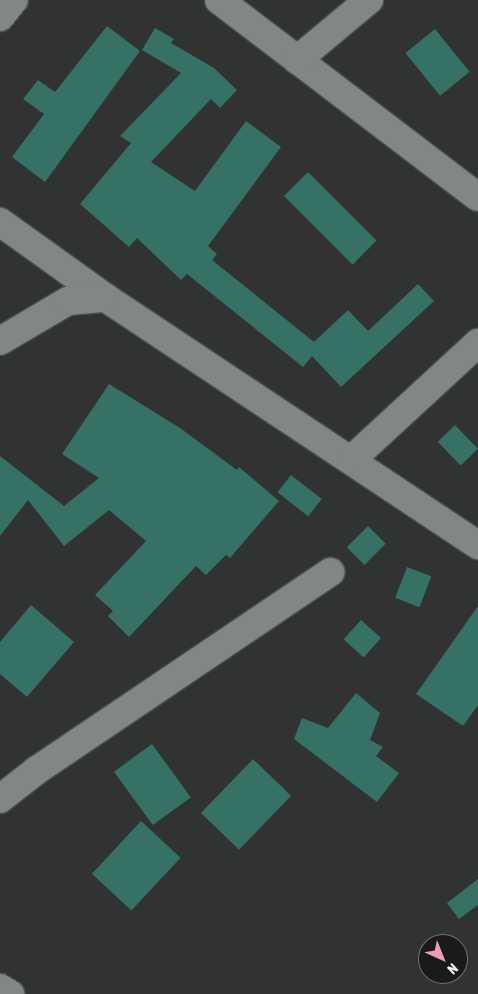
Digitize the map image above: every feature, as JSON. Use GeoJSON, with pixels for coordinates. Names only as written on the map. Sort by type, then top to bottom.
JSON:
{"type":"FeatureCollection","features":[{"type":"Feature","properties":{"kind":"street"},"geometry":{"type":"LineString","coordinates":[[0,17],[14,0]]}},
{"type":"Feature","properties":{"kind":"street"},"geometry":{"type":"LineString","coordinates":[[219,0],[478,197]]}},
{"type":"Feature","properties":{"kind":"street"},"geometry":{"type":"LineString","coordinates":[[297,60],[370,0]]}},
{"type":"Feature","properties":{"kind":"street"},"geometry":{"type":"LineString","coordinates":[[0,222],[106,298],[478,545]]}},
{"type":"Feature","properties":{"kind":"street"},"geometry":{"type":"LineString","coordinates":[[0,341],[68,301],[106,298]]}},
{"type":"Feature","properties":{"kind":"street"},"geometry":{"type":"LineString","coordinates":[[351,460],[478,343]]}},
{"type":"Feature","properties":{"kind":"street"},"geometry":{"type":"LineString","coordinates":[[0,800],[37,770],[331,572]]}},
{"type":"Feature","properties":{"kind":"street"},"geometry":{"type":"LineString","coordinates":[[0,988],[10,994]]}},
{"type":"Feature","properties":{"kind":"building"},"geometry":{"type":"Polygon","coordinates":[[[107,26],[140,51],[45,182],[12,157],[44,114],[23,99],[38,80],[55,92],[107,26]]]}},
{"type":"Feature","properties":{"kind":"building"},"geometry":{"type":"Polygon","coordinates":[[[155,28],[174,39],[171,43],[214,68],[237,90],[220,108],[211,99],[151,162],[195,191],[246,121],[281,147],[208,246],[217,254],[212,260],[314,342],[348,310],[368,331],[418,284],[434,301],[341,387],[312,356],[303,367],[187,274],[181,280],[137,238],[129,247],[80,204],[131,143],[120,136],[181,73],[142,50],[155,28]]]}},
{"type":"Feature","properties":{"kind":"building"},"geometry":{"type":"Polygon","coordinates":[[[435,29],[470,72],[440,96],[405,53],[435,29]]]}},
{"type":"Feature","properties":{"kind":"building"},"geometry":{"type":"Polygon","coordinates":[[[308,172],[377,241],[353,265],[284,196],[308,172]]]}},
{"type":"Feature","properties":{"kind":"building"},"geometry":{"type":"Polygon","coordinates":[[[109,384],[180,428],[237,470],[239,467],[279,501],[230,558],[226,555],[206,575],[196,566],[129,637],[108,616],[113,611],[95,595],[146,541],[109,510],[64,546],[28,500],[0,536],[0,456],[64,506],[99,478],[62,454],[109,384]]]}},
{"type":"Feature","properties":{"kind":"building"},"geometry":{"type":"Polygon","coordinates":[[[455,425],[478,449],[461,465],[438,442],[455,425]]]}},
{"type":"Feature","properties":{"kind":"building"},"geometry":{"type":"Polygon","coordinates":[[[291,475],[322,499],[308,516],[277,492],[291,475]]]}},
{"type":"Feature","properties":{"kind":"building"},"geometry":{"type":"Polygon","coordinates":[[[368,526],[386,544],[364,565],[347,547],[368,526]]]}},
{"type":"Feature","properties":{"kind":"building"},"geometry":{"type":"Polygon","coordinates":[[[407,567],[431,576],[419,607],[395,598],[407,567]]]}},
{"type":"Feature","properties":{"kind":"building"},"geometry":{"type":"Polygon","coordinates":[[[31,605],[74,642],[27,697],[0,674],[0,642],[31,605]]]}},
{"type":"Feature","properties":{"kind":"building"},"geometry":{"type":"Polygon","coordinates":[[[478,606],[478,705],[463,726],[416,694],[478,606]]]}},
{"type":"Feature","properties":{"kind":"building"},"geometry":{"type":"Polygon","coordinates":[[[361,620],[381,638],[364,657],[344,639],[361,620]]]}},
{"type":"Feature","properties":{"kind":"building"},"geometry":{"type":"Polygon","coordinates":[[[356,693],[380,713],[370,740],[383,747],[376,756],[399,773],[377,802],[294,739],[302,718],[328,728],[356,693]]]}},
{"type":"Feature","properties":{"kind":"building"},"geometry":{"type":"Polygon","coordinates":[[[152,744],[191,797],[153,825],[114,772],[152,744]]]}},
{"type":"Feature","properties":{"kind":"building"},"geometry":{"type":"Polygon","coordinates":[[[253,759],[291,796],[239,850],[201,813],[253,759]]]}},
{"type":"Feature","properties":{"kind":"building"},"geometry":{"type":"Polygon","coordinates":[[[141,821],[180,858],[131,910],[92,874],[141,821]]]}},
{"type":"Feature","properties":{"kind":"building"},"geometry":{"type":"Polygon","coordinates":[[[478,879],[478,905],[459,919],[447,903],[478,879]]]}}]}
